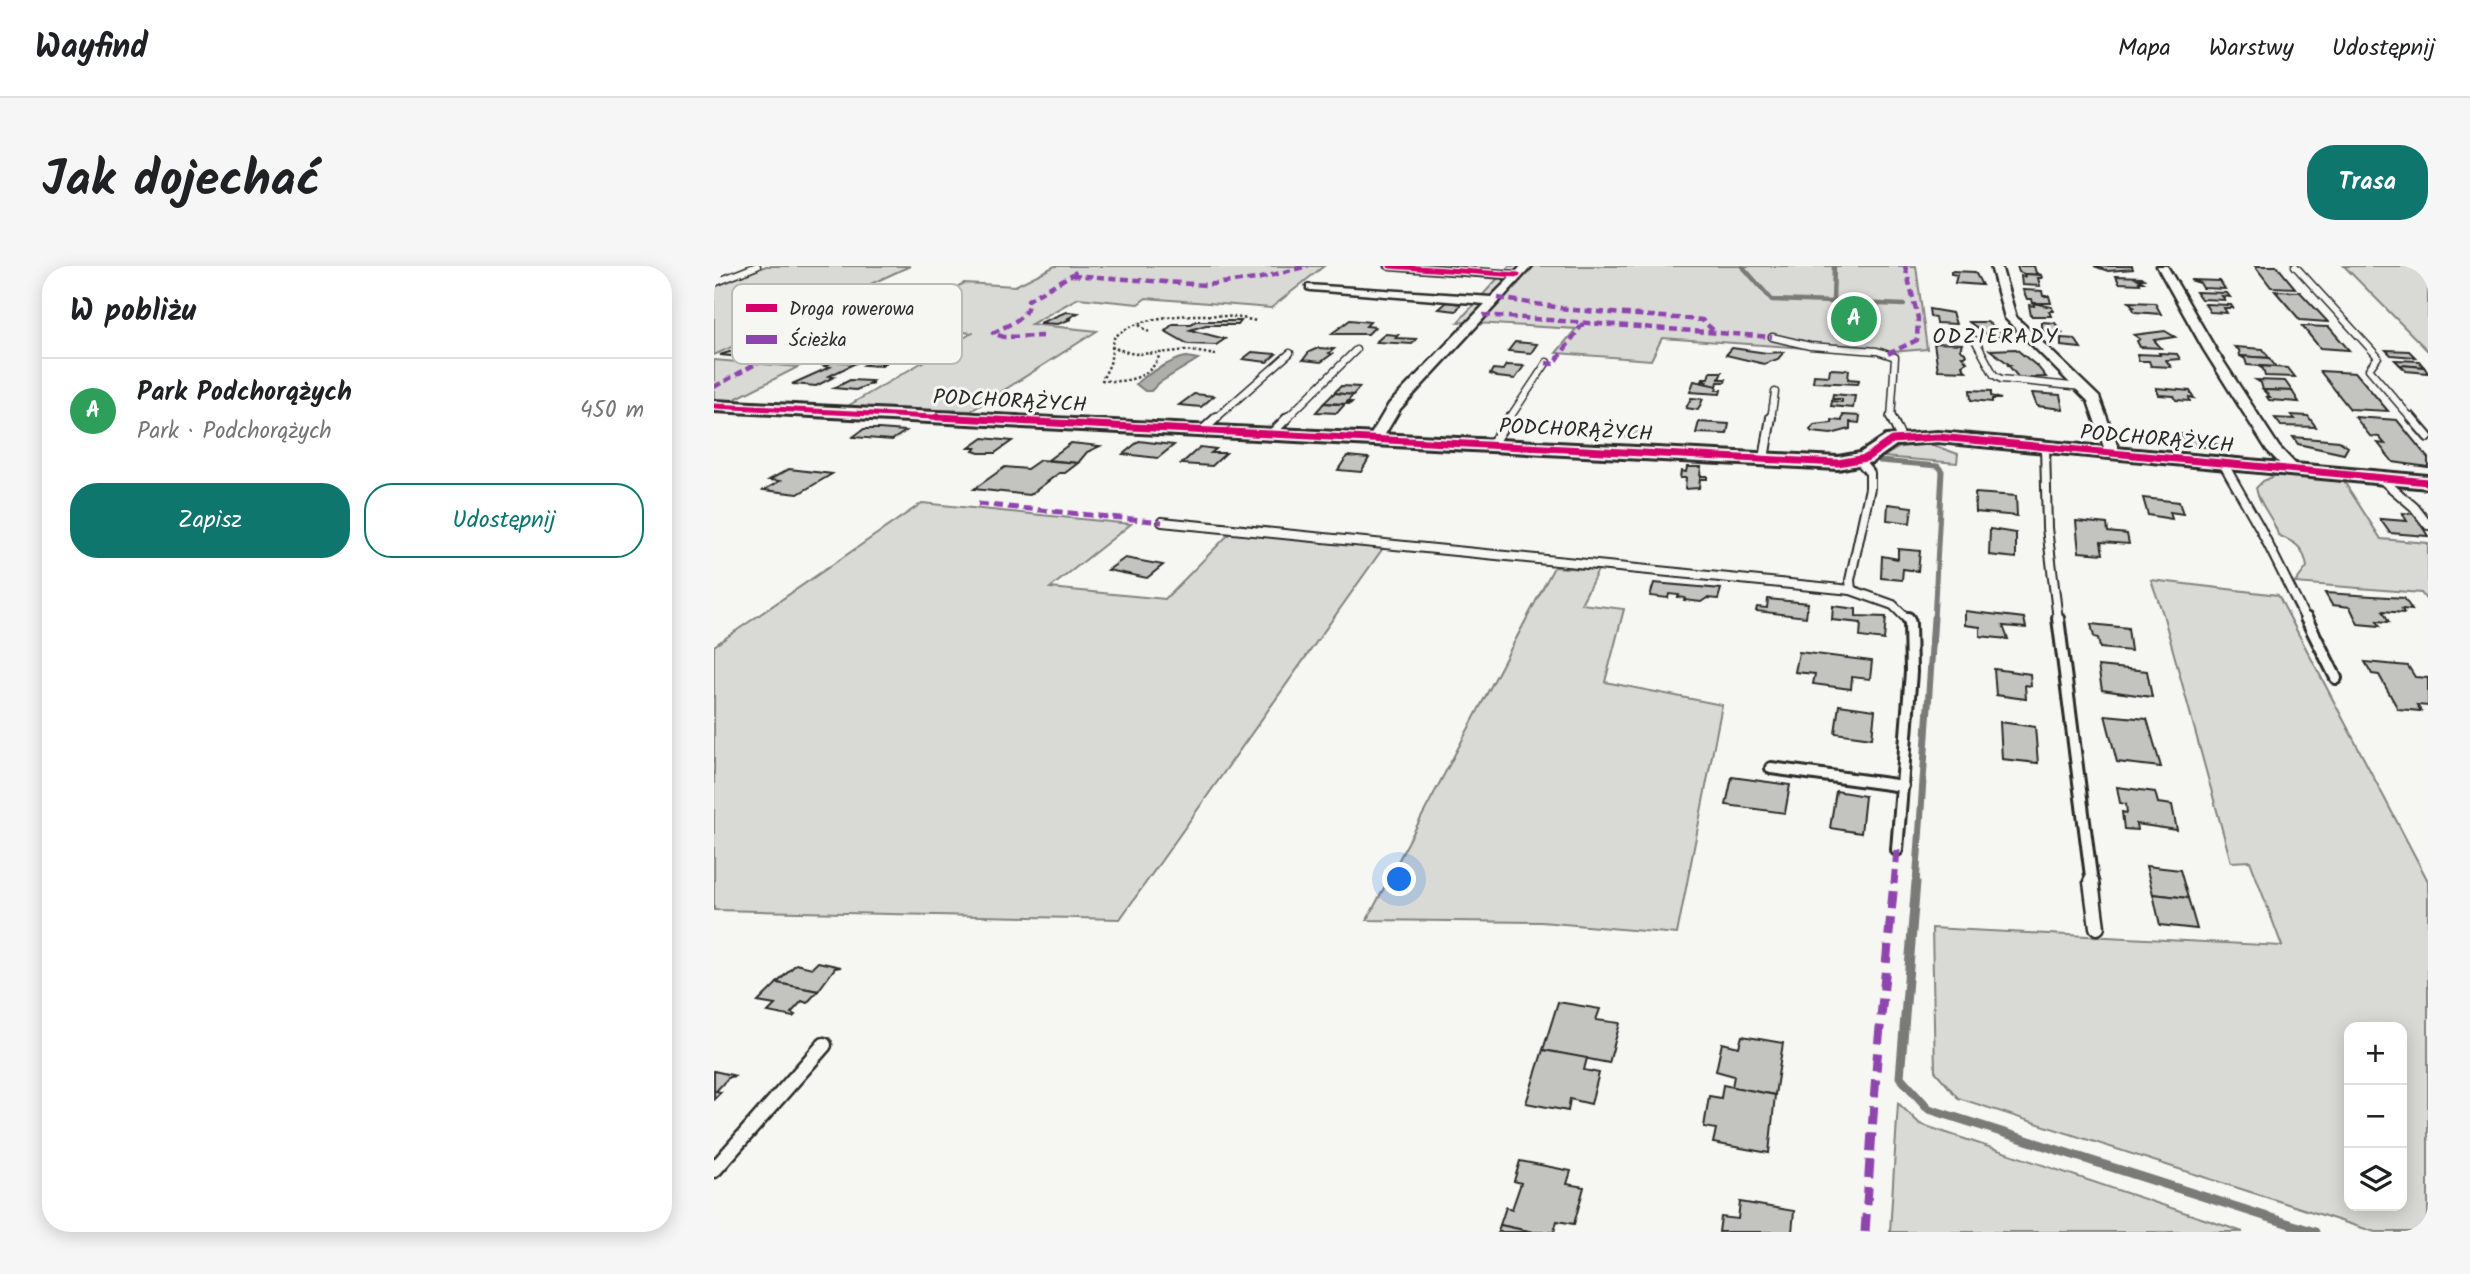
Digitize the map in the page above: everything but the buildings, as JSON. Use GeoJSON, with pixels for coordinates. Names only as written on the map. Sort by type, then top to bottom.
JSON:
{"type":"FeatureCollection","features":[{"type":"Feature","properties":{"kind":"street"},"geometry":{"type":"LineString","coordinates":[[1390,266],[1522,271]]}},
{"type":"Feature","properties":{"kind":"street"},"geometry":{"type":"LineString","coordinates":[[1996,266],[2014,324],[2096,403],[2113,453]]}},
{"type":"Feature","properties":{"kind":"street"},"geometry":{"type":"LineString","coordinates":[[2162,266],[2210,350],[2276,453],[2294,470]]}},
{"type":"Feature","properties":{"kind":"street"},"geometry":{"type":"LineString","coordinates":[[1376,438],[1394,407],[1436,359],[1522,271]]}},
{"type":"Feature","properties":{"kind":"street"},"geometry":{"type":"LineString","coordinates":[[1311,288],[1494,301]]}},
{"type":"Feature","properties":{"kind":"street","name":"PODCHORĄŻYCH"},"geometry":{"type":"LineString","coordinates":[[714,406],[1838,463],[1859,460],[1886,443],[1901,438],[1938,437],[2428,482]]}},
{"type":"Feature","properties":{"kind":"lane"},"geometry":{"type":"LineString","coordinates":[[714,283],[757,266]]}},
{"type":"Feature","properties":{"kind":"lane"},"geometry":{"type":"LineString","coordinates":[[2295,266],[2378,357],[2369,369],[2428,437]]}},
{"type":"Feature","properties":{"kind":"lane"},"geometry":{"type":"LineString","coordinates":[[1772,337],[1810,346],[1877,351],[1895,357],[1889,406],[1892,425],[1901,438]]}},
{"type":"Feature","properties":{"kind":"lane"},"geometry":{"type":"LineString","coordinates":[[1975,340],[1994,376],[2038,385],[2082,387]]}},
{"type":"Feature","properties":{"kind":"lane"},"geometry":{"type":"LineString","coordinates":[[1272,433],[1356,350]]}},
{"type":"Feature","properties":{"kind":"lane"},"geometry":{"type":"LineString","coordinates":[[1204,429],[1290,353]]}},
{"type":"Feature","properties":{"kind":"lane"},"geometry":{"type":"LineString","coordinates":[[1492,444],[1547,362]]}},
{"type":"Feature","properties":{"kind":"lane"},"geometry":{"type":"LineString","coordinates":[[1764,459],[1775,392]]}},
{"type":"Feature","properties":{"kind":"lane"},"geometry":{"type":"LineString","coordinates":[[2045,447],[2047,528],[2097,927]]}},
{"type":"Feature","properties":{"kind":"lane"},"geometry":{"type":"LineString","coordinates":[[1851,590],[1850,580],[1870,488],[1870,473],[1859,460]]}},
{"type":"Feature","properties":{"kind":"lane"},"geometry":{"type":"LineString","coordinates":[[2223,463],[2260,528],[2336,678]]}},
{"type":"Feature","properties":{"kind":"lane"},"geometry":{"type":"LineString","coordinates":[[2380,478],[2414,507],[2428,525]]}},
{"type":"Feature","properties":{"kind":"lane"},"geometry":{"type":"LineString","coordinates":[[1162,522],[1851,590],[1892,605],[1909,617],[1910,622],[1911,672],[1897,850]]}},
{"type":"Feature","properties":{"kind":"lane"},"geometry":{"type":"LineString","coordinates":[[1771,768],[1903,786]]}},
{"type":"Feature","properties":{"kind":"lane"},"geometry":{"type":"LineString","coordinates":[[714,1170],[824,1045]]}},
{"type":"Feature","properties":{"kind":"path"},"geometry":{"type":"LineString","coordinates":[[1160,353],[1159,360],[1146,373],[1125,381],[1102,380],[1112,356],[1114,337],[1138,325],[1171,317],[1205,315],[1240,316],[1256,321]]}},
{"type":"Feature","properties":{"kind":"path"},"geometry":{"type":"LineString","coordinates":[[1138,325],[1149,332]]}},
{"type":"Feature","properties":{"kind":"path"},"geometry":{"type":"LineString","coordinates":[[1111,347],[1124,352],[1160,353],[1187,350],[1216,355]]}},
{"type":"Feature","properties":{"kind":"path"},"geometry":{"type":"LineString","coordinates":[[1112,356],[1124,352]]}},
{"type":"Feature","properties":{"kind":"shaded area"},"geometry":{"type":"Polygon","coordinates":[[[766,266],[910,266],[871,284],[732,284],[732,347],[714,355],[714,287],[766,266]]]}},
{"type":"Feature","properties":{"kind":"shaded area"},"geometry":{"type":"Polygon","coordinates":[[[1055,266],[1324,266],[1271,308],[1146,298],[1138,304],[1078,298],[1031,324],[1097,331],[971,411],[846,407],[919,364],[962,364],[962,339],[972,333],[962,332],[964,283],[1015,286],[1055,266]]]}},
{"type":"Feature","properties":{"kind":"shaded area"},"geometry":{"type":"Polygon","coordinates":[[[1509,266],[1916,266],[1927,349],[1879,353],[1662,338],[1651,360],[1556,353],[1576,329],[1458,322],[1509,266]]]}},
{"type":"Feature","properties":{"kind":"shaded area"},"geometry":{"type":"Polygon","coordinates":[[[2344,266],[2428,266],[2428,351],[2344,266]]]}},
{"type":"Feature","properties":{"kind":"shaded area"},"geometry":{"type":"Polygon","coordinates":[[[1187,357],[1198,359],[1159,383],[1151,391],[1145,391],[1136,384],[1160,368],[1187,357]]]}},
{"type":"Feature","properties":{"kind":"shaded area"},"geometry":{"type":"Polygon","coordinates":[[[714,360],[732,362],[732,364],[798,367],[731,401],[714,401],[714,360]]]}},
{"type":"Feature","properties":{"kind":"shaded area"},"geometry":{"type":"Polygon","coordinates":[[[1927,443],[1958,454],[1957,463],[1883,457],[1905,444],[1927,443]]]}},
{"type":"Feature","properties":{"kind":"shaded area"},"geometry":{"type":"Polygon","coordinates":[[[2281,473],[2343,480],[2381,539],[2428,543],[2428,602],[2421,593],[2295,583],[2307,567],[2304,555],[2294,543],[2278,535],[2256,488],[2263,481],[2281,473]]]}},
{"type":"Feature","properties":{"kind":"shaded area"},"geometry":{"type":"Polygon","coordinates":[[[922,503],[1131,524],[1050,588],[1165,599],[1230,533],[1383,548],[1120,919],[714,910],[714,646],[922,503]]]}},
{"type":"Feature","properties":{"kind":"shaded area"},"geometry":{"type":"Polygon","coordinates":[[[1554,567],[1598,570],[1581,604],[1624,609],[1605,682],[1722,705],[1677,934],[1541,922],[1367,920],[1554,567]]]}},
{"type":"Feature","properties":{"kind":"shaded area"},"geometry":{"type":"Polygon","coordinates":[[[2151,580],[2278,595],[2428,881],[2428,1232],[2375,1232],[1958,1098],[1935,1071],[1932,928],[2282,946],[2250,861],[2231,862],[2163,614],[2151,580]]]}},
{"type":"Feature","properties":{"kind":"shaded area"},"geometry":{"type":"Polygon","coordinates":[[[1898,1103],[1920,1124],[2243,1232],[1890,1232],[1898,1103]]]}},
{"type":"Feature","properties":{"kind":"waterway"},"geometry":{"type":"LineString","coordinates":[[1742,266],[1772,300],[1833,302]]}},
{"type":"Feature","properties":{"kind":"waterway"},"geometry":{"type":"LineString","coordinates":[[1833,302],[1834,266]]}},
{"type":"Feature","properties":{"kind":"waterway"},"geometry":{"type":"LineString","coordinates":[[1833,302],[1904,305]]}},
{"type":"Feature","properties":{"kind":"waterway"},"geometry":{"type":"LineString","coordinates":[[1880,461],[1938,466],[1942,471],[1934,620]]}},
{"type":"Feature","properties":{"kind":"waterway"},"geometry":{"type":"LineString","coordinates":[[1916,884],[1934,618]]}},
{"type":"Feature","properties":{"kind":"waterway"},"geometry":{"type":"LineString","coordinates":[[1916,882],[1900,1077],[1929,1109],[2315,1232]]}},
{"type":"Feature","properties":{"kind":"marked path"},"geometry":{"type":"LineString","coordinates":[[1072,275],[1205,285],[1274,276],[1308,266]]}},
{"type":"Feature","properties":{"kind":"marked path"},"geometry":{"type":"LineString","coordinates":[[1888,354],[1917,340],[1918,318],[1905,266]]}},
{"type":"Feature","properties":{"kind":"marked path"},"geometry":{"type":"LineString","coordinates":[[1043,336],[1004,337],[993,333],[1026,314],[1029,308],[1028,300],[1078,271]]}},
{"type":"Feature","properties":{"kind":"marked path"},"geometry":{"type":"LineString","coordinates":[[1498,298],[1574,310],[1702,320],[1713,330]]}},
{"type":"Feature","properties":{"kind":"marked path"},"geometry":{"type":"LineString","coordinates":[[1483,315],[1772,337]]}},
{"type":"Feature","properties":{"kind":"marked path"},"geometry":{"type":"LineString","coordinates":[[1546,363],[1554,364],[1584,322]]}},
{"type":"Feature","properties":{"kind":"marked path"},"geometry":{"type":"LineString","coordinates":[[714,387],[756,364]]}},
{"type":"Feature","properties":{"kind":"marked path"},"geometry":{"type":"LineString","coordinates":[[978,504],[1162,522]]}},
{"type":"Feature","properties":{"kind":"marked path"},"geometry":{"type":"LineString","coordinates":[[1865,1232],[1877,1059],[1897,850]]}},
{"type":"Feature","properties":{"kind":"cycle path"},"geometry":{"type":"LineString","coordinates":[[1390,266],[1518,275]]}},
{"type":"Feature","properties":{"kind":"cycle path"},"geometry":{"type":"LineString","coordinates":[[714,406],[1838,463],[1866,458],[1892,440],[1938,437],[2428,482]]}},
{"type":"Feature","properties":{"kind":"place","name":"Park Podchorążych"},"geometry":{"type":"Point","coordinates":[1854,319]}},
{"type":"Feature","properties":{"kind":"district","name":"ODZIERADY"},"geometry":{"type":"Point","coordinates":[1996,337]}}]}
